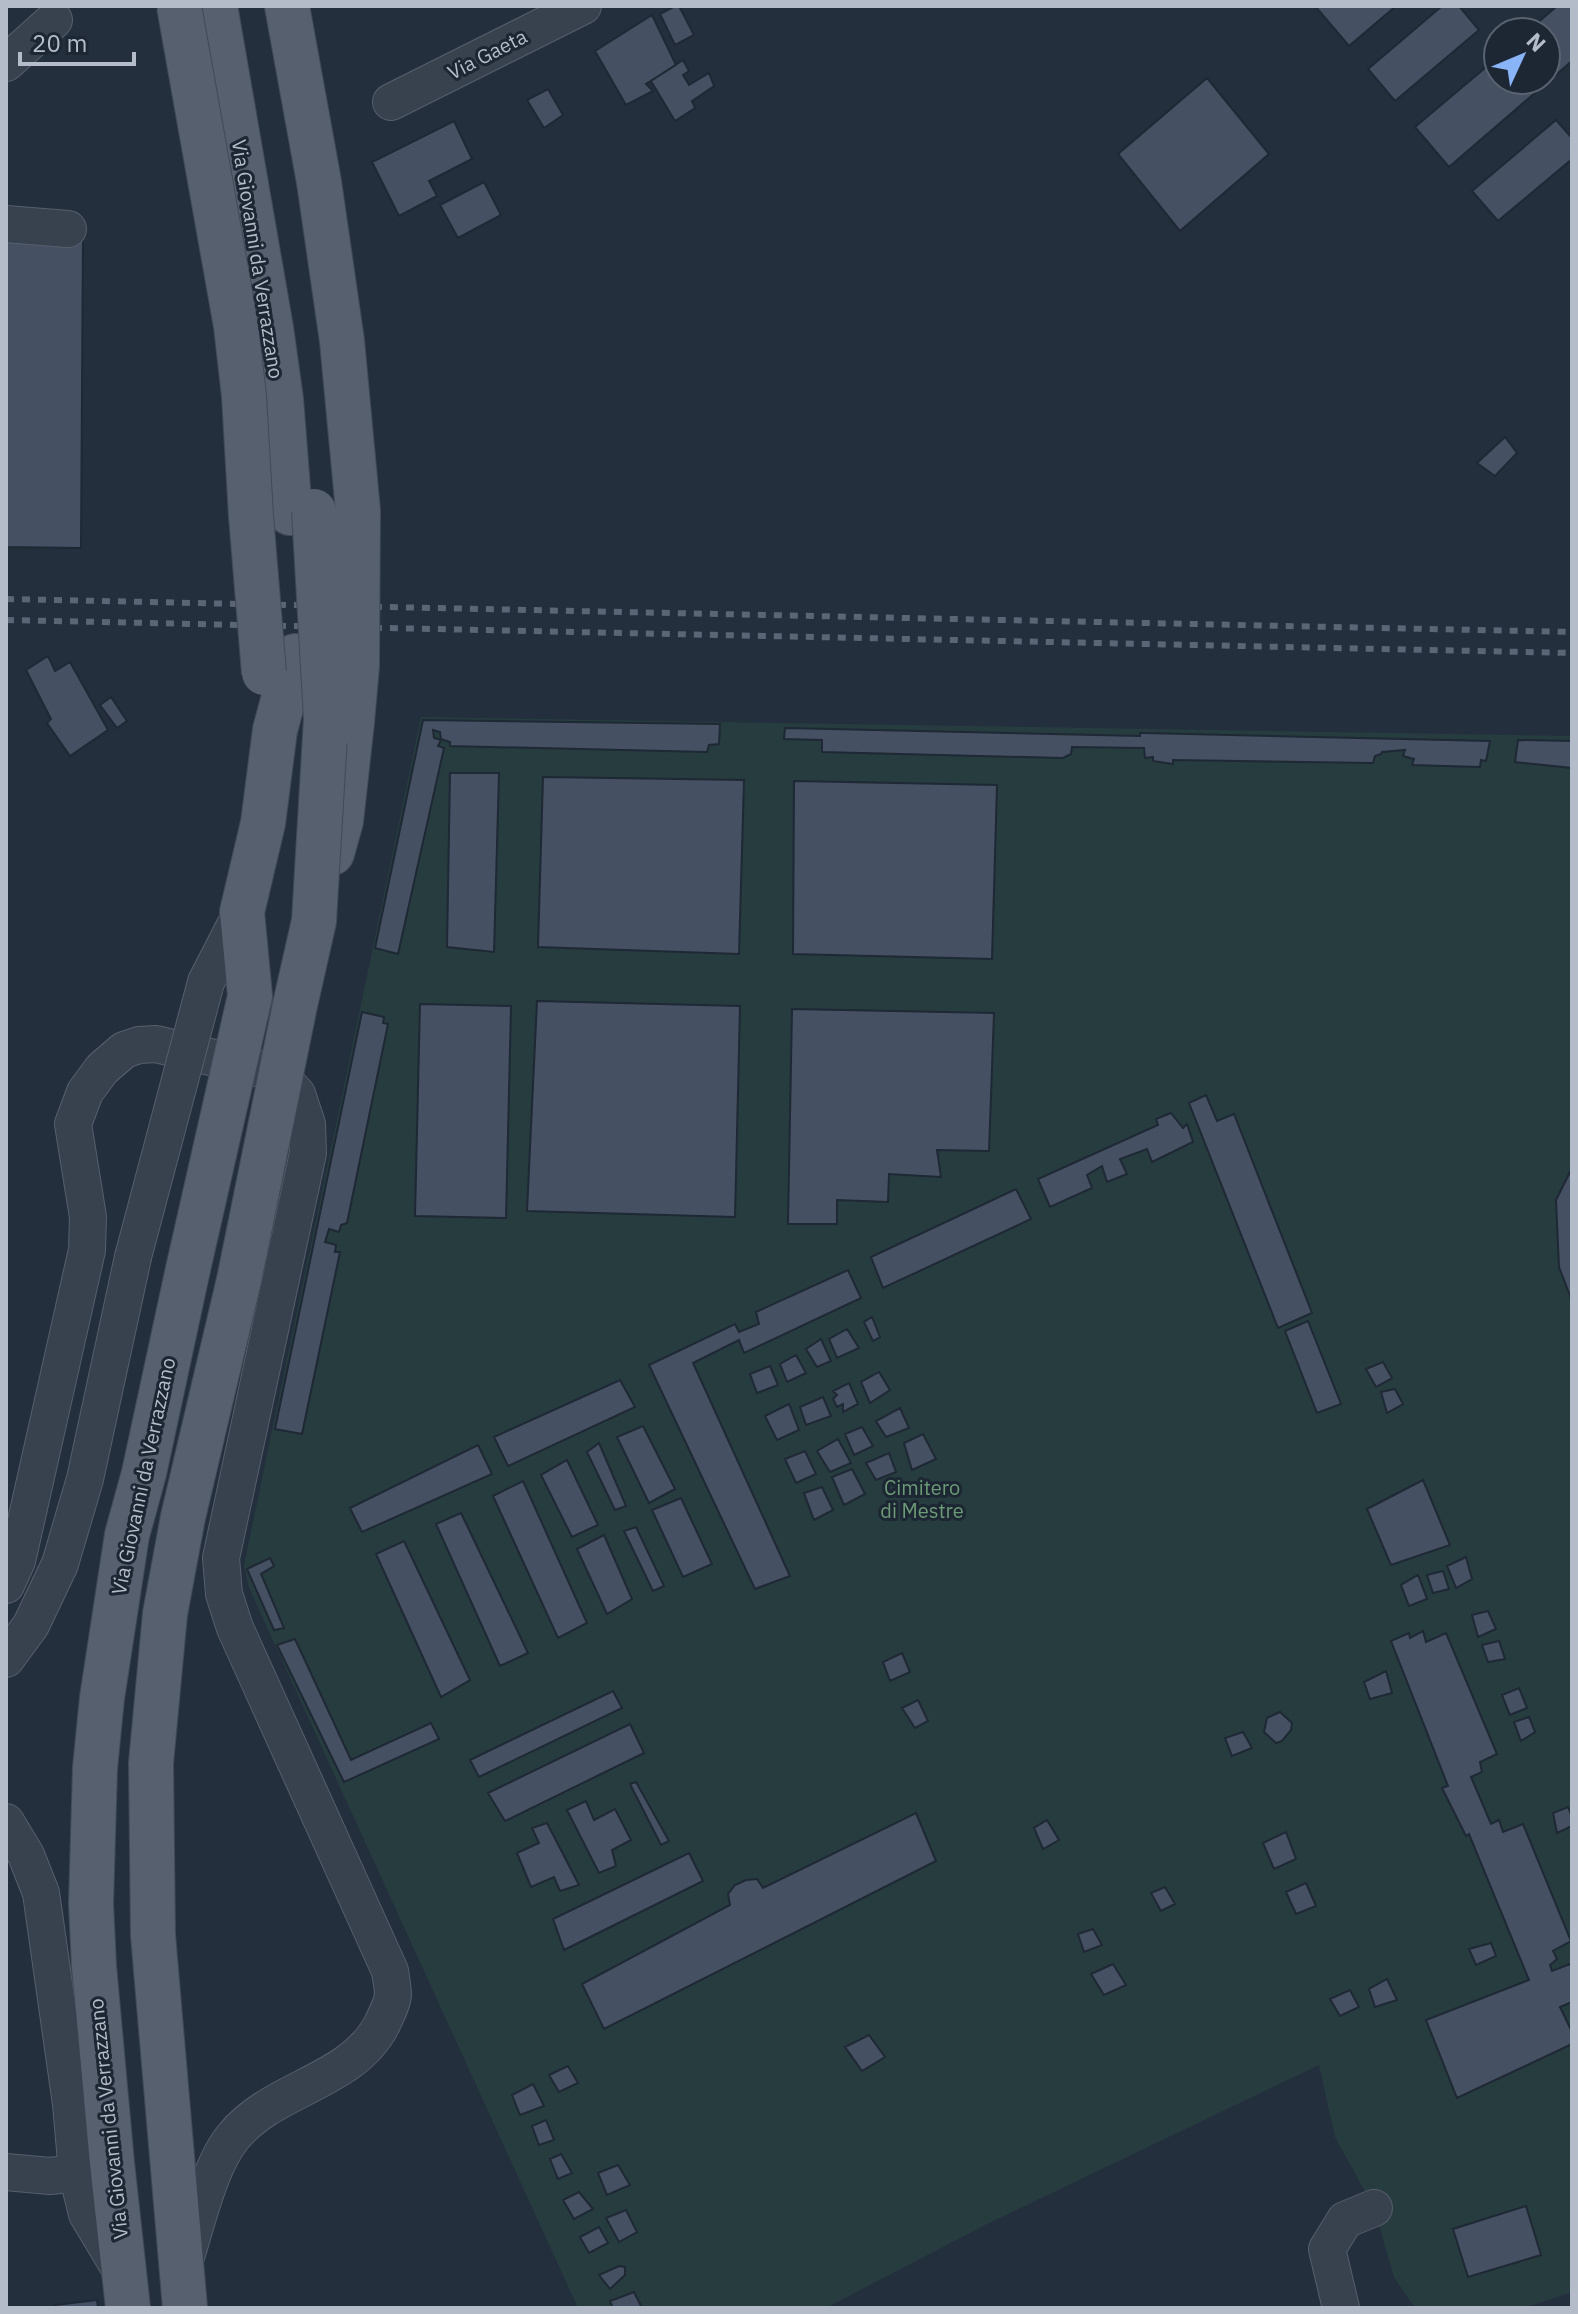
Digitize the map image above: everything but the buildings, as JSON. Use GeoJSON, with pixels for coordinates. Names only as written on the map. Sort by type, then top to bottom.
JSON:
{"type":"FeatureCollection","features":[{"type":"Feature","properties":{"kind":"main road"},"geometry":{"type":"LineString","coordinates":[[179,6],[236,326],[264,673],[275,730]]}},
{"type":"Feature","properties":{"kind":"main road","name":"Via Giovanni da Verrazzano"},"geometry":{"type":"LineString","coordinates":[[215,6],[302,512]]}},
{"type":"Feature","properties":{"kind":"main road","name":"Via Giovanni da Verrazzano"},"geometry":{"type":"LineString","coordinates":[[126,2292],[94,1966],[91,1904],[95,1768],[106,1667],[127,1535],[144,1473],[250,996],[242,912],[263,823],[275,730],[295,656],[299,615],[307,401],[298,328],[242,6]]}},
{"type":"Feature","properties":{"kind":"main road"},"geometry":{"type":"LineString","coordinates":[[183,2290],[153,1935],[151,1763],[157,1690],[170,1586],[183,1517],[239,1280],[314,921],[341,821],[357,666],[358,511],[352,433],[319,182],[287,6]]}},
{"type":"Feature","properties":{"kind":"main road"},"geometry":{"type":"LineString","coordinates":[[302,512],[326,719],[314,921]]}},
{"type":"Feature","properties":{"kind":"street","name":"Via Gaeta"},"geometry":{"type":"LineString","coordinates":[[391,102],[583,6]]}},
{"type":"Feature","properties":{"kind":"street"},"geometry":{"type":"LineString","coordinates":[[6,63],[54,20]]}},
{"type":"Feature","properties":{"kind":"street"},"geometry":{"type":"LineString","coordinates":[[6,224],[68,229]]}},
{"type":"Feature","properties":{"kind":"street"},"geometry":{"type":"LineString","coordinates":[[6,1659],[31,1625],[60,1564],[85,1479],[133,1257],[206,982],[242,912]]}},
{"type":"Feature","properties":{"kind":"street"},"geometry":{"type":"LineString","coordinates":[[6,1585],[17,1561],[87,1250],[88,1217],[73,1124],[85,1092],[102,1069],[124,1050],[139,1045],[156,1044],[277,1073],[297,1094],[307,1124],[308,1153],[221,1558],[224,1594],[251,1663],[390,1971],[393,1994],[387,2015],[367,2047],[349,2063],[260,2111],[231,2139],[215,2170],[183,2290]]}},
{"type":"Feature","properties":{"kind":"street"},"geometry":{"type":"LineString","coordinates":[[6,1822],[26,1855],[41,1893],[71,2104],[77,2173],[87,2214],[126,2292]]}},
{"type":"Feature","properties":{"kind":"street"},"geometry":{"type":"LineString","coordinates":[[6,2172],[50,2176],[77,2173]]}},
{"type":"Feature","properties":{"kind":"street"},"geometry":{"type":"LineString","coordinates":[[1341,2308],[1327,2249],[1345,2220],[1374,2208]]}},
{"type":"Feature","properties":{"kind":"green space","name":"Cimitero di Mestre"},"geometry":{"type":"Polygon","coordinates":[[[421,717],[1572,736],[1572,2292],[1524,2308],[1415,2308],[1394,2277],[1374,2208],[1335,2137],[1319,2065],[983,2226],[826,2308],[578,2308],[249,1588],[244,1565],[421,717]]]}},
{"type":"Feature","properties":{"kind":"railway"},"geometry":{"type":"LineString","coordinates":[[6,599],[1572,632]]}},
{"type":"Feature","properties":{"kind":"railway"},"geometry":{"type":"LineString","coordinates":[[6,620],[1572,653]]}}]}
